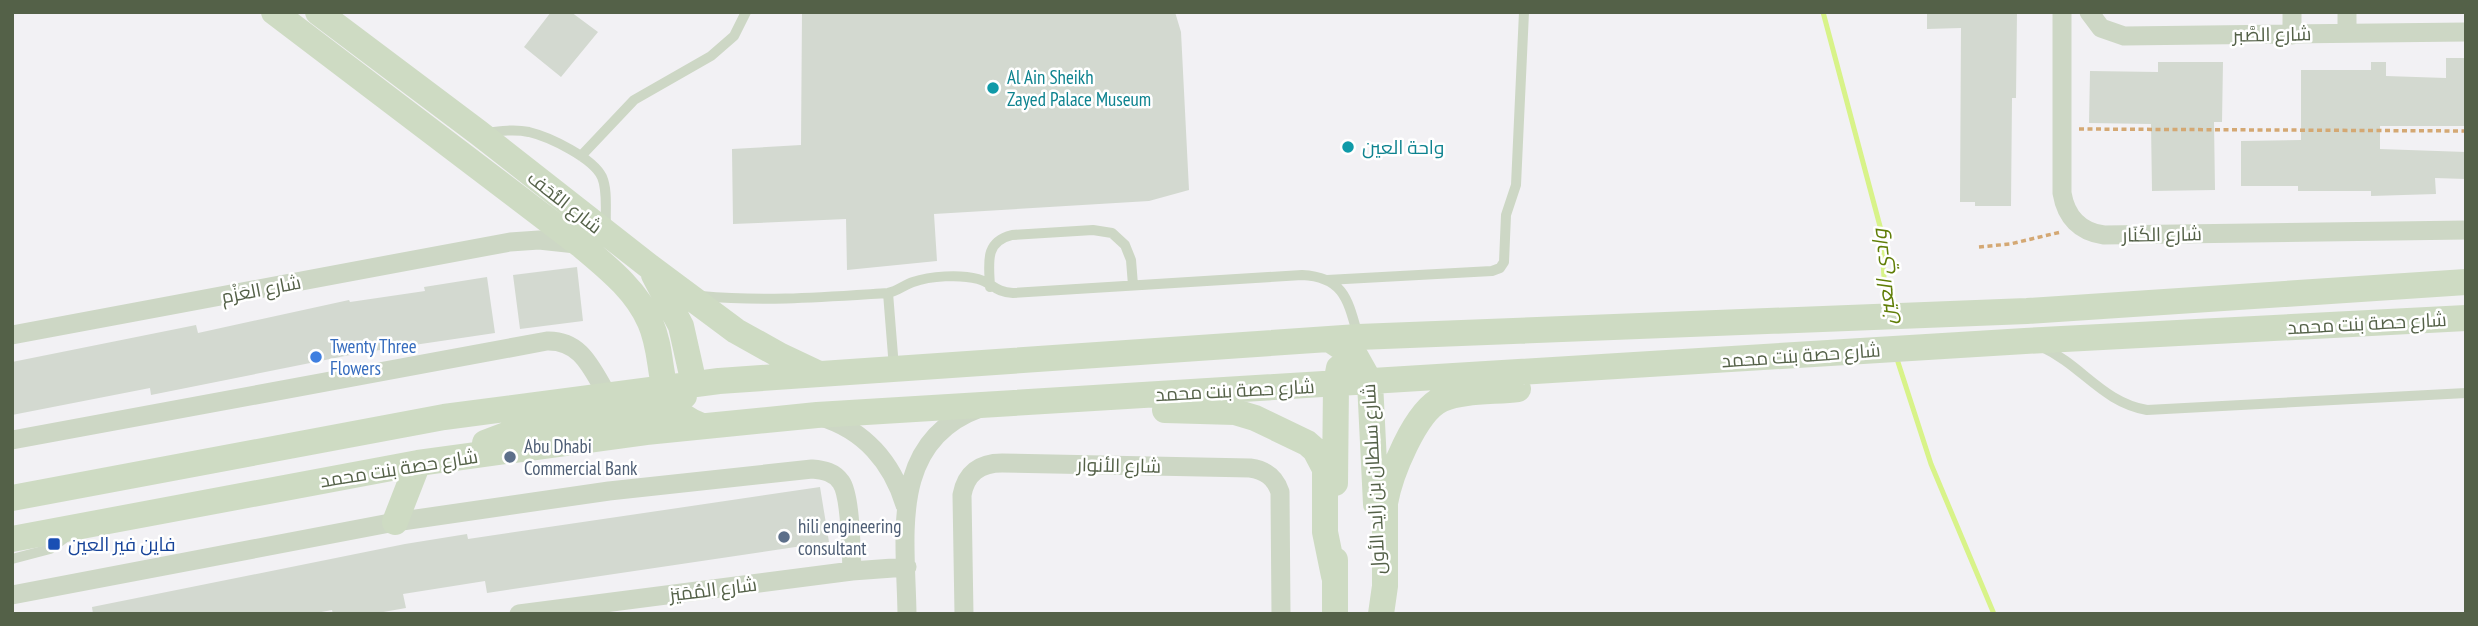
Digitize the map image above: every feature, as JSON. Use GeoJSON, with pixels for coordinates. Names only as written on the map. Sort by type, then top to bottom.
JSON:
{"type":"FeatureCollection","features":[{"type":"Feature","properties":{"kind":"main road","name":"شارع التُّحَف"},"geometry":{"type":"LineString","coordinates":[[274,12],[615,274],[636,298],[650,322],[668,397]]}},
{"type":"Feature","properties":{"kind":"main road","name":"شارع التُّحَف"},"geometry":{"type":"LineString","coordinates":[[318,12],[479,133],[606,234],[754,342],[822,375]]}},
{"type":"Feature","properties":{"kind":"main road"},"geometry":{"type":"LineString","coordinates":[[650,267],[681,326],[694,384]]}},
{"type":"Feature","properties":{"kind":"main road","name":"شارع حصة بنت محمد"},"geometry":{"type":"LineString","coordinates":[[12,498],[444,417],[608,396],[668,397],[694,384],[1345,342],[2027,311],[2466,282]]}},
{"type":"Feature","properties":{"kind":"main road","name":"شارع حصة بنت محمد"},"geometry":{"type":"LineString","coordinates":[[12,539],[418,463],[702,426],[817,415],[2025,341],[2466,318]]}},
{"type":"Feature","properties":{"kind":"main road","name":"شارع سلطان بن زايد الأول"},"geometry":{"type":"LineString","coordinates":[[1345,342],[1362,365],[1370,382],[1381,614]]}},
{"type":"Feature","properties":{"kind":"main road","name":"شارع سلطان بن زايد الأول"},"geometry":{"type":"LineString","coordinates":[[1335,614],[1336,384],[1345,342]]}},
{"type":"Feature","properties":{"kind":"main road"},"geometry":{"type":"LineString","coordinates":[[1381,614],[1385,586],[1385,503],[1397,464],[1424,413],[1443,399],[1530,388],[1580,368]]}},
{"type":"Feature","properties":{"kind":"main road"},"geometry":{"type":"LineString","coordinates":[[462,457],[478,446],[514,432],[643,413],[668,397],[684,418],[702,426]]}},
{"type":"Feature","properties":{"kind":"main road"},"geometry":{"type":"LineString","coordinates":[[1116,397],[1140,406],[1166,410],[1235,412],[1255,418],[1307,443],[1315,450],[1325,469],[1325,532],[1334,576]]}},
{"type":"Feature","properties":{"kind":"main road"},"geometry":{"type":"LineString","coordinates":[[395,522],[418,463]]}},
{"type":"Feature","properties":{"kind":"street"},"geometry":{"type":"LineString","coordinates":[[2062,12],[2064,203],[2067,212],[2080,227]]}},
{"type":"Feature","properties":{"kind":"street","name":"شارع الصَّبر"},"geometry":{"type":"LineString","coordinates":[[2089,12],[2101,28],[2116,35],[2466,32]]}},
{"type":"Feature","properties":{"kind":"street"},"geometry":{"type":"LineString","coordinates":[[2292,12],[2292,34]]}},
{"type":"Feature","properties":{"kind":"street"},"geometry":{"type":"LineString","coordinates":[[2347,12],[2347,33]]}},
{"type":"Feature","properties":{"kind":"street"},"geometry":{"type":"LineString","coordinates":[[510,242],[523,230],[526,204]]}},
{"type":"Feature","properties":{"kind":"street","name":"شارع الكَنَار"},"geometry":{"type":"LineString","coordinates":[[2080,227],[2104,235],[2466,230]]}},
{"type":"Feature","properties":{"kind":"street","name":"شارع العَزْم"},"geometry":{"type":"LineString","coordinates":[[12,335],[510,242],[539,240],[582,246]]}},
{"type":"Feature","properties":{"kind":"street"},"geometry":{"type":"LineString","coordinates":[[12,440],[547,341],[566,342],[577,349],[608,396]]}},
{"type":"Feature","properties":{"kind":"street"},"geometry":{"type":"LineString","coordinates":[[907,614],[905,507],[916,467],[933,442],[955,421],[992,404]]}},
{"type":"Feature","properties":{"kind":"street"},"geometry":{"type":"LineString","coordinates":[[817,415],[848,428],[874,448],[894,476],[905,507]]}},
{"type":"Feature","properties":{"kind":"street","name":"شارع الأنوار"},"geometry":{"type":"LineString","coordinates":[[964,614],[962,495],[968,476],[976,468],[991,463],[1250,468],[1266,472],[1278,484],[1280,492],[1281,614]]}},
{"type":"Feature","properties":{"kind":"street"},"geometry":{"type":"LineString","coordinates":[[12,596],[395,522],[706,479],[820,470],[835,475],[844,487],[852,571]]}},
{"type":"Feature","properties":{"kind":"street","name":"شارع المُمَيَز"},"geometry":{"type":"LineString","coordinates":[[519,614],[852,571],[907,567]]}},
{"type":"Feature","properties":{"kind":"lane"},"geometry":{"type":"LineString","coordinates":[[581,156],[634,100],[711,56],[734,36],[746,12]]}},
{"type":"Feature","properties":{"kind":"lane"},"geometry":{"type":"LineString","coordinates":[[1327,280],[1492,271],[1500,268],[1504,262],[1506,215],[1516,185],[1524,12]]}},
{"type":"Feature","properties":{"kind":"lane"},"geometry":{"type":"LineString","coordinates":[[479,133],[530,132],[581,156],[597,169],[603,180],[606,234]]}},
{"type":"Feature","properties":{"kind":"lane"},"geometry":{"type":"LineString","coordinates":[[990,286],[989,260],[993,245],[1001,238],[1093,230],[1112,233],[1125,245],[1131,260],[1133,285]]}},
{"type":"Feature","properties":{"kind":"lane"},"geometry":{"type":"LineString","coordinates":[[690,295],[740,300],[780,300],[888,293],[919,280],[958,277],[980,279],[999,292],[1013,293],[1320,276],[1336,286],[1349,302],[1345,342]]}},
{"type":"Feature","properties":{"kind":"lane"},"geometry":{"type":"LineString","coordinates":[[888,293],[894,369]]}},
{"type":"Feature","properties":{"kind":"lane"},"geometry":{"type":"LineString","coordinates":[[2025,341],[2063,358],[2118,402],[2147,410],[2466,393]]}},
{"type":"Feature","properties":{"kind":"lane"},"geometry":{"type":"LineString","coordinates":[[12,559],[50,549],[80,525]]}},
{"type":"Feature","properties":{"kind":"path"},"geometry":{"type":"LineString","coordinates":[[2062,129],[2466,131]]}},
{"type":"Feature","properties":{"kind":"path"},"geometry":{"type":"LineString","coordinates":[[1979,247],[2010,244],[2080,227]]}},
{"type":"Feature","properties":{"kind":"building"},"geometry":{"type":"Polygon","coordinates":[[[551,12],[571,12],[598,32],[561,77],[524,47],[551,12]]]}},
{"type":"Feature","properties":{"kind":"building","name":"Al Ain Sheikh Zayed Palace Museum"},"geometry":{"type":"Polygon","coordinates":[[[802,12],[1175,12],[1181,32],[1189,190],[1149,201],[934,214],[937,261],[847,270],[846,219],[733,224],[732,149],[801,145],[802,12]]]}},
{"type":"Feature","properties":{"kind":"building"},"geometry":{"type":"Polygon","coordinates":[[[1927,12],[2017,12],[2016,98],[2012,98],[2011,206],[1975,206],[1975,202],[1960,202],[1961,28],[1927,29],[1927,12]]]}},
{"type":"Feature","properties":{"kind":"building"},"geometry":{"type":"Polygon","coordinates":[[[2446,58],[2466,58],[2466,126],[2380,126],[2380,149],[2466,152],[2466,179],[2435,178],[2436,194],[2371,196],[2371,191],[2298,191],[2298,186],[2241,186],[2241,141],[2301,140],[2301,70],[2371,70],[2371,62],[2386,62],[2386,76],[2446,78],[2446,58]]]}},
{"type":"Feature","properties":{"kind":"building"},"geometry":{"type":"Polygon","coordinates":[[[2158,62],[2223,62],[2222,122],[2214,122],[2215,190],[2152,191],[2151,124],[2089,123],[2090,71],[2158,72],[2158,62]]]}},
{"type":"Feature","properties":{"kind":"building"},"geometry":{"type":"Polygon","coordinates":[[[577,267],[583,321],[520,329],[513,275],[577,267]]]}},
{"type":"Feature","properties":{"kind":"building"},"geometry":{"type":"Polygon","coordinates":[[[487,277],[495,333],[360,353],[151,395],[150,388],[12,415],[12,362],[196,325],[198,333],[349,300],[350,302],[425,291],[424,287],[487,277]]]}},
{"type":"Feature","properties":{"kind":"building"},"geometry":{"type":"Polygon","coordinates":[[[820,487],[829,542],[487,593],[485,581],[403,594],[406,608],[372,614],[333,614],[332,610],[311,614],[93,614],[92,607],[405,544],[467,534],[468,539],[820,487]]]}},
{"type":"Feature","properties":{"kind":"waterway","name":"وادي العين"},"geometry":{"type":"LineString","coordinates":[[1823,12],[1881,230],[1886,309]]}},
{"type":"Feature","properties":{"kind":"waterway","name":"وادي العين"},"geometry":{"type":"LineString","coordinates":[[1896,356],[1931,464],[1994,614]]}},
{"type":"Feature","properties":{"kind":"place","name":"Al Ain Sheikh Zayed Palace Museum"},"geometry":{"type":"Point","coordinates":[993,88]}},
{"type":"Feature","properties":{"kind":"place","name":"واحة العين"},"geometry":{"type":"Point","coordinates":[1348,147]}},
{"type":"Feature","properties":{"kind":"place","name":"Twenty Three Flowers"},"geometry":{"type":"Point","coordinates":[316,357]}},
{"type":"Feature","properties":{"kind":"place","name":"Abu Dhabi Commercial Bank"},"geometry":{"type":"Point","coordinates":[510,457]}},
{"type":"Feature","properties":{"kind":"place","name":"hili engineering consultant"},"geometry":{"type":"Point","coordinates":[784,537]}},
{"type":"Feature","properties":{"kind":"place","name":"فاين فير العين"},"geometry":{"type":"Point","coordinates":[54,544]}}]}
